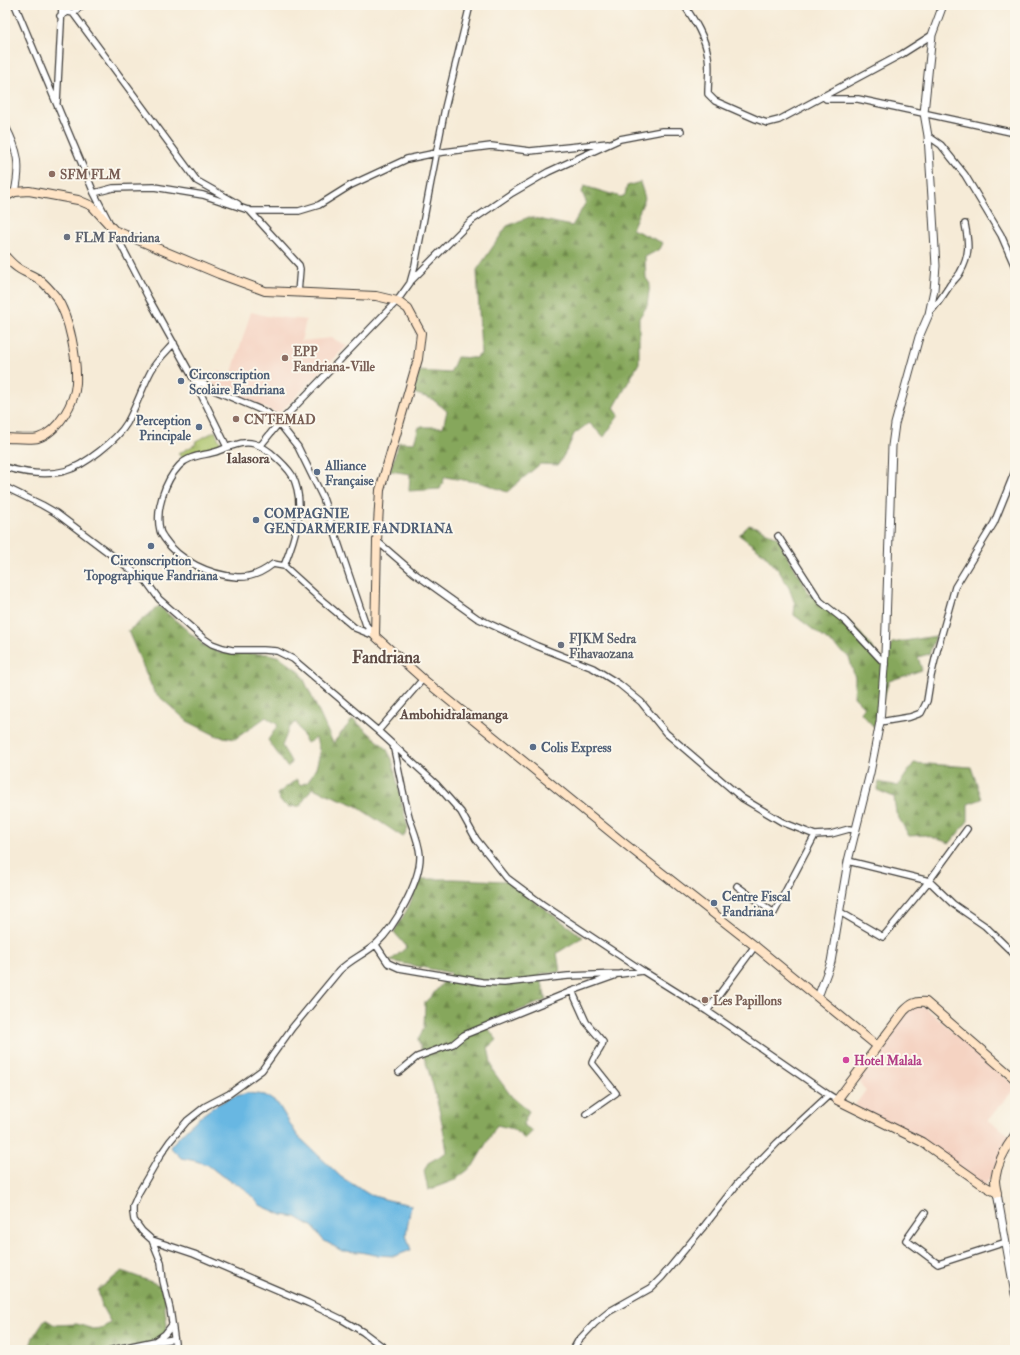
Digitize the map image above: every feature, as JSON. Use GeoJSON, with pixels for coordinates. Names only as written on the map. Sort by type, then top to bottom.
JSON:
{"type":"FeatureCollection","features":[{"type":"Feature","properties":{"kind":"main road"},"geometry":{"type":"LineString","coordinates":[[5,197],[15,192],[29,191],[78,200],[92,206],[114,230],[256,289],[298,293],[376,296],[397,301],[408,309],[421,333],[418,359],[380,490],[377,541],[375,636],[423,679],[625,844],[755,946],[877,1046]]}},
{"type":"Feature","properties":{"kind":"main road"},"geometry":{"type":"LineString","coordinates":[[5,256],[18,268],[39,280],[56,298],[64,312],[75,354],[76,384],[70,404],[59,424],[50,432],[38,439],[5,438]]}},
{"type":"Feature","properties":{"kind":"main road"},"geometry":{"type":"LineString","coordinates":[[997,1193],[983,1186],[922,1142],[837,1100],[910,1004],[917,1001],[926,1002],[1015,1079]]}},
{"type":"Feature","properties":{"kind":"main road"},"geometry":{"type":"LineString","coordinates":[[997,1193],[995,1181],[998,1169],[1003,1154],[1015,1135]]}},
{"type":"Feature","properties":{"kind":"street"},"geometry":{"type":"LineString","coordinates":[[15,5],[28,34],[30,45],[40,63],[94,193],[149,299],[193,378],[227,447]]}},
{"type":"Feature","properties":{"kind":"street"},"geometry":{"type":"LineString","coordinates":[[57,104],[60,16],[62,5]]}},
{"type":"Feature","properties":{"kind":"street"},"geometry":{"type":"LineString","coordinates":[[60,16],[68,12],[73,13],[82,5]]}},
{"type":"Feature","properties":{"kind":"street"},"geometry":{"type":"LineString","coordinates":[[410,283],[415,265],[445,108],[470,5]]}},
{"type":"Feature","properties":{"kind":"street"},"geometry":{"type":"LineString","coordinates":[[684,5],[704,39],[708,57],[708,94],[715,101],[768,123],[779,120],[902,54],[932,35]]}},
{"type":"Feature","properties":{"kind":"street"},"geometry":{"type":"LineString","coordinates":[[818,997],[831,962],[848,861],[876,748],[880,722],[885,664],[892,446],[895,424],[919,337],[929,314],[934,290],[936,266],[928,136],[924,113],[932,35],[943,5]]}},
{"type":"Feature","properties":{"kind":"street"},"geometry":{"type":"LineString","coordinates":[[73,13],[197,181],[251,211],[299,265],[298,293]]}},
{"type":"Feature","properties":{"kind":"street"},"geometry":{"type":"LineString","coordinates":[[823,96],[826,99],[858,99],[1015,133]]}},
{"type":"Feature","properties":{"kind":"street"},"geometry":{"type":"LineString","coordinates":[[5,126],[14,142],[18,160],[18,178],[15,192]]}},
{"type":"Feature","properties":{"kind":"street"},"geometry":{"type":"LineString","coordinates":[[260,445],[279,422],[397,301],[410,283],[472,221],[530,182],[608,143],[620,139],[662,131],[681,131]]}},
{"type":"Feature","properties":{"kind":"street"},"geometry":{"type":"LineString","coordinates":[[928,136],[941,145],[964,175],[1001,235],[1015,267]]}},
{"type":"Feature","properties":{"kind":"street"},"geometry":{"type":"LineString","coordinates":[[94,193],[113,188],[154,188],[203,195],[251,211],[299,210],[319,205],[351,185],[407,159],[436,153],[491,146],[530,151],[608,143]]}},
{"type":"Feature","properties":{"kind":"street"},"geometry":{"type":"LineString","coordinates":[[929,314],[960,273],[968,252],[969,242],[965,224]]}},
{"type":"Feature","properties":{"kind":"street"},"geometry":{"type":"LineString","coordinates":[[5,467],[51,473],[66,471],[92,458],[111,442],[126,424],[151,371],[160,358],[174,343]]}},
{"type":"Feature","properties":{"kind":"street"},"geometry":{"type":"LineString","coordinates":[[193,378],[214,390],[268,412],[279,422],[298,447],[323,498],[366,625],[375,636]]}},
{"type":"Feature","properties":{"kind":"street"},"geometry":{"type":"LineString","coordinates":[[284,566],[295,538],[298,522],[298,491],[291,474],[274,456],[260,445],[251,443],[237,444],[217,452],[200,455],[187,460],[179,466],[166,486],[159,506],[160,531],[170,547],[190,562],[214,572],[238,577],[262,572],[273,564],[284,566],[355,628],[375,636]]}},
{"type":"Feature","properties":{"kind":"street"},"geometry":{"type":"LineString","coordinates":[[880,722],[910,717],[921,713],[927,701],[937,651],[956,587],[994,523],[1015,471]]}},
{"type":"Feature","properties":{"kind":"street"},"geometry":{"type":"LineString","coordinates":[[5,487],[56,513],[146,581],[159,599],[203,638],[212,644],[232,650],[278,651],[293,659],[393,744],[436,784],[461,812],[476,839],[507,878],[542,904],[643,971],[707,1011],[837,1100]]}},
{"type":"Feature","properties":{"kind":"street"},"geometry":{"type":"LineString","coordinates":[[778,536],[820,601],[845,621],[885,664]]}},
{"type":"Feature","properties":{"kind":"street"},"geometry":{"type":"LineString","coordinates":[[377,541],[414,573],[477,618],[537,646],[593,668],[619,684],[641,702],[666,733],[742,798],[782,822],[815,835],[831,834],[849,829],[856,830]]}},
{"type":"Feature","properties":{"kind":"street"},"geometry":{"type":"LineString","coordinates":[[378,731],[423,679]]}},
{"type":"Feature","properties":{"kind":"street"},"geometry":{"type":"LineString","coordinates":[[387,1350],[363,1332],[341,1319],[308,1303],[194,1254],[152,1240],[142,1231],[134,1220],[132,1213],[133,1206],[139,1192],[170,1141],[187,1121],[206,1106],[229,1094],[262,1070],[292,1028],[339,971],[347,963],[376,945],[404,907],[419,865],[419,846],[410,819],[393,744]]}},
{"type":"Feature","properties":{"kind":"street"},"geometry":{"type":"LineString","coordinates":[[840,912],[883,937],[929,881],[967,829]]}},
{"type":"Feature","properties":{"kind":"street"},"geometry":{"type":"LineString","coordinates":[[737,886],[774,913],[815,835]]}},
{"type":"Feature","properties":{"kind":"street"},"geometry":{"type":"LineString","coordinates":[[848,861],[929,881],[953,904],[985,926],[1015,955]]}},
{"type":"Feature","properties":{"kind":"street"},"geometry":{"type":"LineString","coordinates":[[376,945],[388,963],[399,968],[482,982],[504,983],[568,976],[637,973],[643,971]]}},
{"type":"Feature","properties":{"kind":"street"},"geometry":{"type":"LineString","coordinates":[[707,1011],[755,946]]}},
{"type":"Feature","properties":{"kind":"street"},"geometry":{"type":"LineString","coordinates":[[399,1072],[417,1056],[453,1044],[464,1035],[572,991],[620,974]]}},
{"type":"Feature","properties":{"kind":"street"},"geometry":{"type":"LineString","coordinates":[[572,991],[586,1022],[603,1042],[602,1048],[593,1058],[592,1063],[616,1093],[586,1114]]}},
{"type":"Feature","properties":{"kind":"street"},"geometry":{"type":"LineString","coordinates":[[573,1350],[578,1341],[595,1323],[610,1311],[651,1288],[706,1225],[738,1183],[777,1143],[829,1095]]}},
{"type":"Feature","properties":{"kind":"street"},"geometry":{"type":"LineString","coordinates":[[997,1193],[1015,1294]]}},
{"type":"Feature","properties":{"kind":"street"},"geometry":{"type":"LineString","coordinates":[[925,1213],[906,1240],[938,1264],[1006,1242]]}},
{"type":"Feature","properties":{"kind":"street"},"geometry":{"type":"LineString","coordinates":[[152,1240],[161,1262],[163,1282],[170,1309],[176,1350]]}},
{"type":"Feature","properties":{"kind":"street"},"geometry":{"type":"LineString","coordinates":[[112,1350],[155,1340],[165,1334],[172,1325]]}},
{"type":"Feature","properties":{"kind":"street"},"geometry":{"type":"LineString","coordinates":[[155,1340],[162,1341],[174,1339]]}},
{"type":"Feature","properties":{"kind":"shaded area","name":"EPP Fandriana-Ville"},"geometry":{"type":"Polygon","coordinates":[[[251,312],[267,316],[306,320],[301,341],[332,338],[347,346],[278,414],[213,384],[218,371],[231,375],[251,312]]]}},
{"type":"Feature","properties":{"kind":"shaded area"},"geometry":{"type":"Polygon","coordinates":[[[919,1006],[926,1008],[1015,1086],[1015,1088],[988,1120],[1011,1136],[985,1187],[922,1142],[855,1105],[866,1090],[862,1086],[859,1078],[876,1050],[908,1009],[919,1006]]]}},
{"type":"Feature","properties":{"kind":"green space"},"geometry":{"type":"Polygon","coordinates":[[[640,182],[645,198],[632,229],[663,243],[660,249],[645,257],[646,278],[650,284],[647,306],[639,318],[639,363],[614,408],[619,415],[604,437],[589,423],[574,434],[558,465],[540,464],[507,492],[482,483],[445,477],[440,489],[409,491],[410,474],[390,471],[399,442],[414,443],[419,427],[443,427],[447,411],[432,399],[413,393],[419,371],[450,373],[457,357],[475,358],[481,354],[477,270],[507,226],[529,217],[572,226],[586,202],[582,192],[584,186],[621,197],[625,195],[627,186],[640,182]]]}},
{"type":"Feature","properties":{"kind":"green space"},"geometry":{"type":"Polygon","coordinates":[[[215,431],[222,446],[219,449],[189,455],[183,459],[178,454],[196,444],[195,442],[215,431]]]}},
{"type":"Feature","properties":{"kind":"green space"},"geometry":{"type":"Polygon","coordinates":[[[749,525],[777,537],[809,593],[857,629],[885,664],[892,643],[936,636],[929,654],[918,657],[922,670],[889,681],[874,727],[861,713],[864,707],[854,697],[855,678],[849,657],[794,615],[795,604],[789,588],[779,571],[763,553],[739,535],[749,525]]]}},
{"type":"Feature","properties":{"kind":"green space"},"geometry":{"type":"Polygon","coordinates":[[[159,606],[204,645],[220,653],[269,654],[280,657],[301,673],[333,743],[353,719],[386,748],[392,759],[408,829],[403,837],[353,804],[312,788],[300,806],[289,807],[281,802],[277,794],[297,779],[300,785],[308,782],[316,768],[320,753],[316,738],[307,743],[296,722],[289,728],[282,746],[292,763],[287,767],[268,740],[278,725],[266,717],[235,739],[217,736],[187,721],[154,692],[128,631],[159,606]]]}},
{"type":"Feature","properties":{"kind":"green space"},"geometry":{"type":"Polygon","coordinates":[[[914,763],[971,767],[982,799],[968,804],[968,821],[950,843],[925,835],[909,836],[896,813],[894,797],[877,790],[879,782],[898,786],[914,763]]]}},
{"type":"Feature","properties":{"kind":"green space"},"geometry":{"type":"Polygon","coordinates":[[[420,879],[507,881],[583,937],[557,953],[560,972],[540,974],[546,1000],[485,1024],[497,1040],[488,1048],[493,1071],[512,1097],[529,1111],[523,1125],[533,1131],[525,1139],[513,1129],[497,1125],[473,1166],[455,1180],[428,1190],[424,1171],[428,1163],[447,1152],[436,1095],[418,1040],[424,1027],[425,1002],[451,973],[390,961],[407,947],[394,932],[409,906],[420,879]]]}},
{"type":"Feature","properties":{"kind":"green space"},"geometry":{"type":"Polygon","coordinates":[[[122,1271],[160,1285],[165,1300],[167,1324],[165,1344],[166,1350],[29,1350],[33,1337],[45,1319],[55,1325],[77,1324],[93,1329],[101,1328],[111,1323],[102,1307],[98,1290],[122,1271]]]}},
{"type":"Feature","properties":{"kind":"water"},"geometry":{"type":"Polygon","coordinates":[[[248,1093],[265,1095],[278,1104],[297,1135],[341,1177],[370,1195],[411,1205],[406,1235],[411,1250],[395,1256],[342,1251],[323,1240],[313,1227],[296,1217],[282,1215],[260,1205],[244,1188],[222,1176],[208,1165],[181,1158],[170,1147],[183,1132],[213,1107],[232,1097],[248,1093]]]}},
{"type":"Feature","properties":{"kind":"place","name":"SFM FLM"},"geometry":{"type":"Point","coordinates":[52,174]}},
{"type":"Feature","properties":{"kind":"place","name":"FLM Fandriana"},"geometry":{"type":"Point","coordinates":[67,237]}},
{"type":"Feature","properties":{"kind":"place","name":"EPP Fandriana-Ville"},"geometry":{"type":"Point","coordinates":[285,358]}},
{"type":"Feature","properties":{"kind":"place","name":"Circonscription Scolaire Fandriana"},"geometry":{"type":"Point","coordinates":[181,381]}},
{"type":"Feature","properties":{"kind":"place","name":"CNTEMAD"},"geometry":{"type":"Point","coordinates":[236,419]}},
{"type":"Feature","properties":{"kind":"place","name":"Perception Principale"},"geometry":{"type":"Point","coordinates":[199,427]}},
{"type":"Feature","properties":{"kind":"place","name":"Alliance Française"},"geometry":{"type":"Point","coordinates":[317,472]}},
{"type":"Feature","properties":{"kind":"place","name":"COMPAGNIE GENDARMERIE FANDRIANA"},"geometry":{"type":"Point","coordinates":[256,520]}},
{"type":"Feature","properties":{"kind":"place","name":"Circonscription Topographique Fandriana"},"geometry":{"type":"Point","coordinates":[151,546]}},
{"type":"Feature","properties":{"kind":"place","name":"FJKM Sedra Fihavaozana"},"geometry":{"type":"Point","coordinates":[561,645]}},
{"type":"Feature","properties":{"kind":"place","name":"Colis Express"},"geometry":{"type":"Point","coordinates":[533,747]}},
{"type":"Feature","properties":{"kind":"place","name":"Centre Fiscal Fandriana"},"geometry":{"type":"Point","coordinates":[714,903]}},
{"type":"Feature","properties":{"kind":"place","name":"Les Papillons"},"geometry":{"type":"Point","coordinates":[705,1000]}},
{"type":"Feature","properties":{"kind":"place","name":"Hotel Malala"},"geometry":{"type":"Point","coordinates":[846,1060]}},
{"type":"Feature","properties":{"kind":"district","name":"Ialasora"},"geometry":{"type":"Point","coordinates":[248,458]}},
{"type":"Feature","properties":{"kind":"district","name":"Fandriana"},"geometry":{"type":"Point","coordinates":[386,657]}},
{"type":"Feature","properties":{"kind":"district","name":"Ambohidralamanga"},"geometry":{"type":"Point","coordinates":[454,714]}}]}
